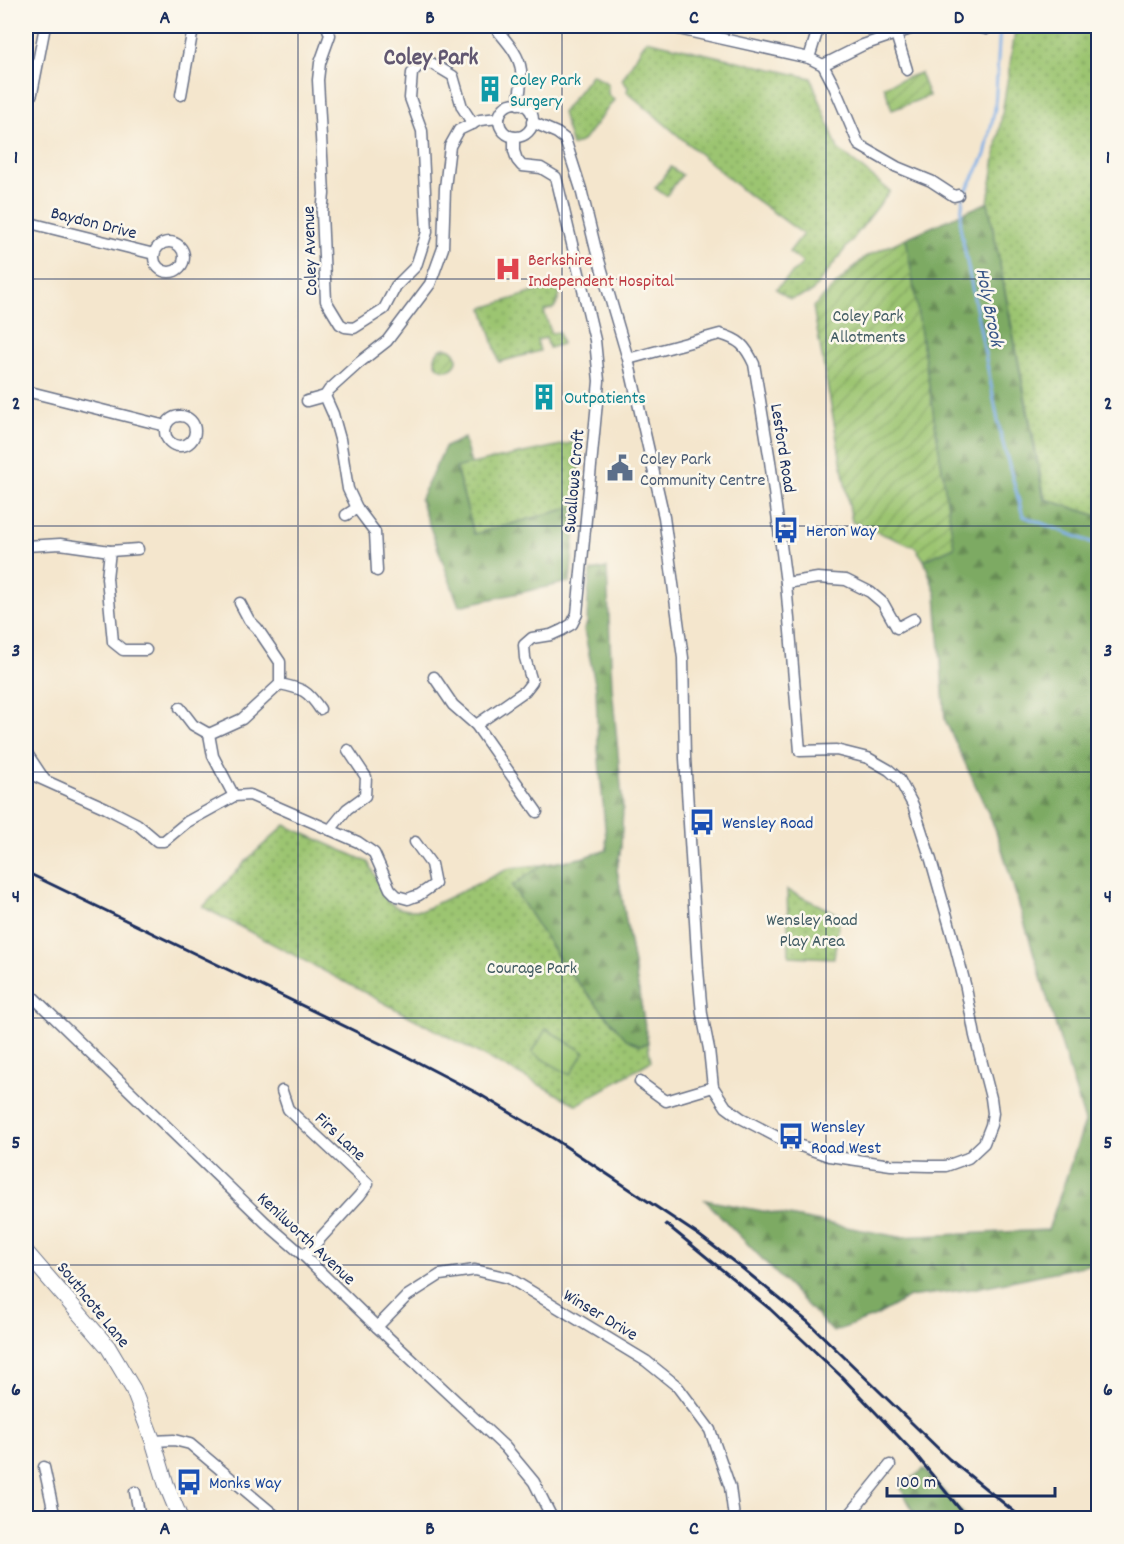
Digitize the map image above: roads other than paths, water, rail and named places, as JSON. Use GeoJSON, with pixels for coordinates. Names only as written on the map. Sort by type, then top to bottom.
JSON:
{"type":"FeatureCollection","features":[{"type":"Feature","properties":{"kind":"street"},"geometry":{"type":"LineString","coordinates":[[26,122],[26,108],[32,93],[45,26]]}},
{"type":"Feature","properties":{"kind":"street"},"geometry":{"type":"LineString","coordinates":[[181,95],[192,34],[198,26]]}},
{"type":"Feature","properties":{"kind":"street","name":"Coley Avenue"},"geometry":{"type":"LineString","coordinates":[[327,26],[330,35],[320,63],[318,80],[324,195],[322,213],[326,302],[340,324],[354,328],[384,309],[396,286],[416,266],[427,232],[422,131],[410,98],[412,73],[421,63],[433,64],[453,76],[462,107],[473,124]]}},
{"type":"Feature","properties":{"kind":"street"},"geometry":{"type":"LineString","coordinates":[[494,26],[518,58],[521,70],[518,104]]}},
{"type":"Feature","properties":{"kind":"street"},"geometry":{"type":"LineString","coordinates":[[665,26],[704,30],[809,58],[823,65],[859,145],[897,167],[931,181],[954,196],[958,195]]}},
{"type":"Feature","properties":{"kind":"street"},"geometry":{"type":"LineString","coordinates":[[809,58],[819,26]]}},
{"type":"Feature","properties":{"kind":"street"},"geometry":{"type":"LineString","coordinates":[[823,65],[863,45],[924,26]]}},
{"type":"Feature","properties":{"kind":"street"},"geometry":{"type":"LineString","coordinates":[[896,34],[907,70]]}},
{"type":"Feature","properties":{"kind":"street"},"geometry":{"type":"LineString","coordinates":[[511,104],[518,104],[527,108],[532,122],[524,135],[514,137],[501,129],[499,118],[504,108],[511,104]]}},
{"type":"Feature","properties":{"kind":"street"},"geometry":{"type":"LineString","coordinates":[[307,401],[325,396],[360,362],[387,341],[430,284],[443,248],[445,188],[450,146],[459,130],[480,120],[499,118]]}},
{"type":"Feature","properties":{"kind":"street"},"geometry":{"type":"LineString","coordinates":[[532,122],[565,139],[581,189],[628,359],[664,517],[683,658],[685,758],[698,970],[713,1087],[666,1101],[640,1082]]}},
{"type":"Feature","properties":{"kind":"street","name":"Swallows Croft"},"geometry":{"type":"LineString","coordinates":[[476,725],[525,691],[532,682],[524,645],[532,638],[551,635],[562,630],[572,624],[578,614],[599,381],[594,340],[556,177],[541,168],[522,166],[514,150],[514,137]]}},
{"type":"Feature","properties":{"kind":"street","name":"Baydon Drive"},"geometry":{"type":"LineString","coordinates":[[26,222],[154,254]]}},
{"type":"Feature","properties":{"kind":"street","name":"Lesford Road"},"geometry":{"type":"LineString","coordinates":[[628,359],[720,334],[735,338],[748,350],[754,364],[770,461],[786,583],[800,752],[836,750],[868,758],[889,770],[898,779],[913,805],[931,860],[966,988],[993,1113],[984,1143],[968,1158],[946,1166],[891,1165],[829,1156],[782,1139],[741,1118],[726,1107],[713,1087]]}},
{"type":"Feature","properties":{"kind":"street"},"geometry":{"type":"LineString","coordinates":[[26,391],[166,426]]}},
{"type":"Feature","properties":{"kind":"street"},"geometry":{"type":"LineString","coordinates":[[325,396],[340,439],[348,489],[357,508],[375,532],[377,571]]}},
{"type":"Feature","properties":{"kind":"street"},"geometry":{"type":"LineString","coordinates":[[346,515],[357,508]]}},
{"type":"Feature","properties":{"kind":"street"},"geometry":{"type":"LineString","coordinates":[[26,546],[60,544],[110,551],[138,549]]}},
{"type":"Feature","properties":{"kind":"street"},"geometry":{"type":"LineString","coordinates":[[110,551],[107,578],[112,642],[123,650],[146,650]]}},
{"type":"Feature","properties":{"kind":"street"},"geometry":{"type":"LineString","coordinates":[[786,583],[818,578],[846,580],[870,592],[883,603],[897,628],[914,619]]}},
{"type":"Feature","properties":{"kind":"street"},"geometry":{"type":"LineString","coordinates":[[209,734],[242,719],[280,684],[280,662],[249,620],[240,603]]}},
{"type":"Feature","properties":{"kind":"street"},"geometry":{"type":"LineString","coordinates":[[434,677],[453,705],[476,725],[537,812]]}},
{"type":"Feature","properties":{"kind":"street"},"geometry":{"type":"LineString","coordinates":[[280,684],[299,688],[310,695],[320,710]]}},
{"type":"Feature","properties":{"kind":"street"},"geometry":{"type":"LineString","coordinates":[[180,708],[193,725],[209,734]]}},
{"type":"Feature","properties":{"kind":"street"},"geometry":{"type":"LineString","coordinates":[[209,734],[213,756],[234,796]]}},
{"type":"Feature","properties":{"kind":"street"},"geometry":{"type":"LineString","coordinates":[[330,830],[347,809],[365,796],[366,777],[348,750]]}},
{"type":"Feature","properties":{"kind":"street"},"geometry":{"type":"LineString","coordinates":[[26,752],[45,780]]}},
{"type":"Feature","properties":{"kind":"street"},"geometry":{"type":"LineString","coordinates":[[26,772],[137,824],[157,841],[164,841],[187,822],[234,796],[250,795],[358,842],[374,853],[390,888],[397,896],[408,898],[418,895],[435,884],[431,864],[415,842]]}},
{"type":"Feature","properties":{"kind":"street","name":"Kenilworth Avenue"},"geometry":{"type":"LineString","coordinates":[[26,993],[32,996],[266,1223],[304,1256],[505,1447],[534,1482],[552,1518]]}},
{"type":"Feature","properties":{"kind":"street","name":"Firs Lane"},"geometry":{"type":"LineString","coordinates":[[282,1091],[288,1109],[368,1184],[304,1256]]}},
{"type":"Feature","properties":{"kind":"street","name":"Southcote Lane"},"geometry":{"type":"LineString","coordinates":[[26,1252],[108,1347],[133,1389],[180,1518]]}},
{"type":"Feature","properties":{"kind":"street","name":"Winser Drive"},"geometry":{"type":"LineString","coordinates":[[377,1327],[407,1296],[440,1275],[475,1270],[509,1278],[646,1361],[677,1386],[710,1430],[730,1487],[734,1518]]}},
{"type":"Feature","properties":{"kind":"street"},"geometry":{"type":"LineString","coordinates":[[153,1441],[174,1440],[190,1444],[278,1518]]}},
{"type":"Feature","properties":{"kind":"street"},"geometry":{"type":"LineString","coordinates":[[847,1518],[890,1465]]}},
{"type":"Feature","properties":{"kind":"street"},"geometry":{"type":"LineString","coordinates":[[44,1467],[55,1518]]}},
{"type":"Feature","properties":{"kind":"street"},"geometry":{"type":"LineString","coordinates":[[135,1492],[140,1518]]}},
{"type":"Feature","properties":{"kind":"waterway","name":"Holy Brook"},"geometry":{"type":"LineString","coordinates":[[1000,26],[995,108],[985,155],[963,197],[960,226],[1001,436],[1023,516],[1098,546]]}},
{"type":"Feature","properties":{"kind":"railway"},"geometry":{"type":"LineString","coordinates":[[26,872],[398,1052],[479,1094],[556,1140],[700,1236],[742,1268],[808,1322],[949,1459],[1022,1518]]}},
{"type":"Feature","properties":{"kind":"railway"},"geometry":{"type":"LineString","coordinates":[[666,1224],[770,1309],[842,1377],[916,1455],[967,1518]]}},
{"type":"Feature","properties":{"kind":"place","name":"Coley Park Surgery"},"geometry":{"type":"Point","coordinates":[490,89]}},
{"type":"Feature","properties":{"kind":"place","name":"Berkshire Independent Hospital"},"geometry":{"type":"Point","coordinates":[508,269]}},
{"type":"Feature","properties":{"kind":"place","name":"Outpatients"},"geometry":{"type":"Point","coordinates":[544,397]}},
{"type":"Feature","properties":{"kind":"place","name":"Coley Park Community Centre"},"geometry":{"type":"Point","coordinates":[620,468]}},
{"type":"Feature","properties":{"kind":"place","name":"Heron Way"},"geometry":{"type":"Point","coordinates":[786,530]}},
{"type":"Feature","properties":{"kind":"place","name":"Wensley Road"},"geometry":{"type":"Point","coordinates":[702,822]}},
{"type":"Feature","properties":{"kind":"place","name":"Wensley Road West"},"geometry":{"type":"Point","coordinates":[791,1136]}},
{"type":"Feature","properties":{"kind":"place","name":"Monks Way"},"geometry":{"type":"Point","coordinates":[189,1482]}},
{"type":"Feature","properties":{"kind":"district","name":"Coley Park"},"geometry":{"type":"Point","coordinates":[431,56]}},
{"type":"Feature","properties":{"kind":"park label","name":"Coley Park Allotments"},"geometry":{"type":"Point","coordinates":[868,325]}},
{"type":"Feature","properties":{"kind":"park label","name":"Wensley Road Play Area"},"geometry":{"type":"Point","coordinates":[812,929]}},
{"type":"Feature","properties":{"kind":"park label","name":"Courage Park"},"geometry":{"type":"Point","coordinates":[532,967]}}]}
